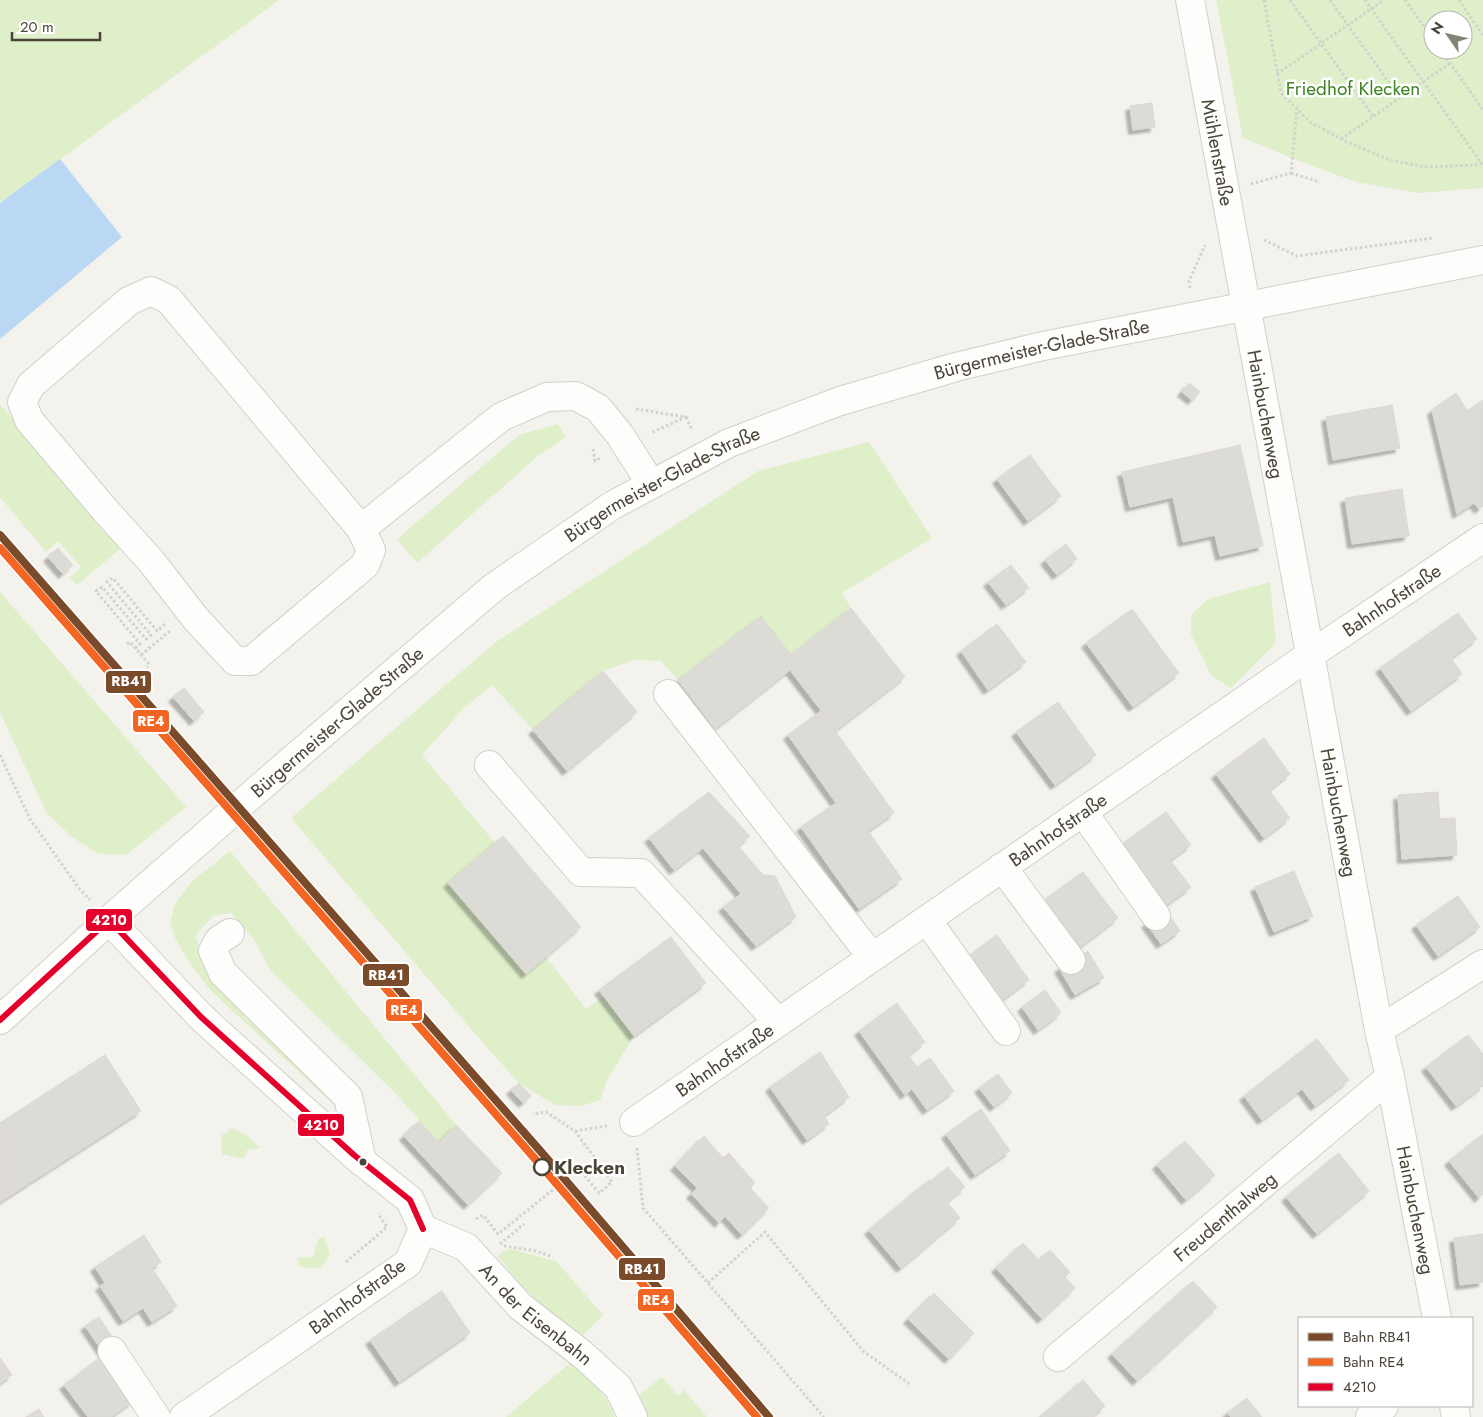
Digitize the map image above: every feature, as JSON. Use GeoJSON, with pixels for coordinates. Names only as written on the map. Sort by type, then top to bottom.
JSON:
{"type":"FeatureCollection","features":[{"type":"Feature","properties":{"kind":"street","name":"Mühlenstraße"},"geometry":{"type":"LineString","coordinates":[[1190,0],[1247,306]]}},
{"type":"Feature","properties":{"kind":"street","name":"Bürgermeister-Glade-Straße"},"geometry":{"type":"LineString","coordinates":[[0,1020],[109,920],[271,778],[494,587],[613,505],[729,443],[840,401],[956,367],[1043,346],[1483,260]]}},
{"type":"Feature","properties":{"kind":"street"},"geometry":{"type":"LineString","coordinates":[[151,291],[169,300],[361,529],[371,550],[365,565],[251,661],[235,661],[196,619],[151,562],[104,510],[29,420],[22,402],[30,385],[129,301],[151,291]]}},
{"type":"Feature","properties":{"kind":"street","name":"Hainbuchenweg"},"geometry":{"type":"LineString","coordinates":[[1247,306],[1379,1030],[1390,1077],[1437,1317]]}},
{"type":"Feature","properties":{"kind":"street"},"geometry":{"type":"LineString","coordinates":[[361,529],[501,418],[547,397],[576,396],[598,408],[620,435],[651,484]]}},
{"type":"Feature","properties":{"kind":"street","name":"Bahnhofstraße"},"geometry":{"type":"LineString","coordinates":[[634,1122],[1310,655],[1483,538]]}},
{"type":"Feature","properties":{"kind":"street"},"geometry":{"type":"LineString","coordinates":[[668,694],[872,958]]}},
{"type":"Feature","properties":{"kind":"street"},"geometry":{"type":"LineString","coordinates":[[489,765],[581,872],[641,873],[778,1022]]}},
{"type":"Feature","properties":{"kind":"street"},"geometry":{"type":"LineString","coordinates":[[1083,812],[1156,916]]}},
{"type":"Feature","properties":{"kind":"street"},"geometry":{"type":"LineString","coordinates":[[1002,867],[1071,960]]}},
{"type":"Feature","properties":{"kind":"street"},"geometry":{"type":"LineString","coordinates":[[109,920],[201,1017],[362,1162],[410,1200],[423,1228]]}},
{"type":"Feature","properties":{"kind":"street"},"geometry":{"type":"LineString","coordinates":[[926,920],[1006,1031]]}},
{"type":"Feature","properties":{"kind":"street"},"geometry":{"type":"LineString","coordinates":[[230,933],[219,940],[213,951],[222,973],[348,1096],[362,1162]]}},
{"type":"Feature","properties":{"kind":"street"},"geometry":{"type":"LineString","coordinates":[[1379,1030],[1483,964]]}},
{"type":"Feature","properties":{"kind":"street","name":"Freudenthalweg"},"geometry":{"type":"LineString","coordinates":[[1058,1357],[1390,1077]]}},
{"type":"Feature","properties":{"kind":"street","name":"Bahnhofstraße"},"geometry":{"type":"LineString","coordinates":[[184,1417],[408,1263],[423,1228]]}},
{"type":"Feature","properties":{"kind":"street","name":"An der Eisenbahn"},"geometry":{"type":"LineString","coordinates":[[423,1228],[466,1247],[521,1306],[582,1354],[618,1388],[633,1417]]}},
{"type":"Feature","properties":{"kind":"street"},"geometry":{"type":"LineString","coordinates":[[112,1351],[156,1417]]}},
{"type":"Feature","properties":{"kind":"street"},"geometry":{"type":"LineString","coordinates":[[1370,1417],[1383,1407]]}},
{"type":"Feature","properties":{"kind":"path"},"geometry":{"type":"LineString","coordinates":[[1264,0],[1281,93],[1310,122],[1341,139],[1390,160],[1425,166],[1483,164],[1365,0]]}},
{"type":"Feature","properties":{"kind":"path"},"geometry":{"type":"LineString","coordinates":[[1290,0],[1373,116]]}},
{"type":"Feature","properties":{"kind":"path"},"geometry":{"type":"LineString","coordinates":[[1330,0],[1400,98]]}},
{"type":"Feature","properties":{"kind":"path"},"geometry":{"type":"LineString","coordinates":[[1277,74],[1384,0]]}},
{"type":"Feature","properties":{"kind":"path"},"geometry":{"type":"LineString","coordinates":[[1405,0],[1423,25]]}},
{"type":"Feature","properties":{"kind":"path"},"geometry":{"type":"LineString","coordinates":[[1458,0],[1483,35]]}},
{"type":"Feature","properties":{"kind":"path"},"geometry":{"type":"LineString","coordinates":[[1447,60],[1483,110]]}},
{"type":"Feature","properties":{"kind":"path"},"geometry":{"type":"LineString","coordinates":[[1341,139],[1450,64]]}},
{"type":"Feature","properties":{"kind":"path"},"geometry":{"type":"LineString","coordinates":[[1291,173],[1297,109]]}},
{"type":"Feature","properties":{"kind":"path"},"geometry":{"type":"LineString","coordinates":[[1243,187],[1291,173],[1320,182]]}},
{"type":"Feature","properties":{"kind":"path"},"geometry":{"type":"LineString","coordinates":[[1297,256],[1438,238]]}},
{"type":"Feature","properties":{"kind":"path"},"geometry":{"type":"LineString","coordinates":[[135,648],[140,644],[96,592],[102,587],[146,639],[151,635],[107,582],[113,578],[157,630],[168,622]]}},
{"type":"Feature","properties":{"kind":"path"},"geometry":{"type":"LineString","coordinates":[[141,655],[176,626]]}},
{"type":"Feature","properties":{"kind":"path"},"geometry":{"type":"LineString","coordinates":[[127,644],[130,642],[150,664],[146,667]]}},
{"type":"Feature","properties":{"kind":"path"},"geometry":{"type":"LineString","coordinates":[[0,755],[30,819],[78,886],[109,920]]}},
{"type":"Feature","properties":{"kind":"path"},"geometry":{"type":"LineString","coordinates":[[483,1215],[498,1234],[579,1169],[599,1193],[612,1182],[575,1131],[546,1112],[533,1114]]}},
{"type":"Feature","properties":{"kind":"path"},"geometry":{"type":"LineString","coordinates":[[634,1122],[643,1208],[824,1417]]}},
{"type":"Feature","properties":{"kind":"path"},"geometry":{"type":"LineString","coordinates":[[346,1262],[387,1227],[374,1207]]}},
{"type":"Feature","properties":{"kind":"path"},"geometry":{"type":"LineString","coordinates":[[708,1283],[765,1232],[863,1351],[911,1385]]}},
{"type":"Feature","properties":{"kind":"path"},"geometry":{"type":"LineString","coordinates":[[498,1246],[517,1247],[553,1257]]}},
{"type":"Feature","properties":{"kind":"green space"},"geometry":{"type":"Polygon","coordinates":[[[0,0],[279,0],[0,203],[0,0]]]}},
{"type":"Feature","properties":{"kind":"green space","name":"Friedhof Klecken"},"geometry":{"type":"Polygon","coordinates":[[[1216,0],[1483,0],[1483,188],[1418,193],[1356,182],[1243,138],[1216,0]]]}},
{"type":"Feature","properties":{"kind":"green space"},"geometry":{"type":"Polygon","coordinates":[[[0,404],[121,548],[77,585],[70,578],[81,567],[58,541],[46,552],[0,497],[0,404]]]}},
{"type":"Feature","properties":{"kind":"green space"},"geometry":{"type":"Polygon","coordinates":[[[558,424],[566,437],[539,455],[417,563],[397,539],[519,435],[558,424]]]}},
{"type":"Feature","properties":{"kind":"green space"},"geometry":{"type":"Polygon","coordinates":[[[869,442],[932,538],[842,593],[851,608],[791,655],[761,616],[678,680],[661,661],[634,660],[603,671],[533,730],[492,685],[463,709],[422,755],[495,843],[449,883],[526,974],[546,957],[586,1009],[604,996],[634,1036],[608,1078],[600,1100],[581,1106],[555,1105],[519,1083],[291,818],[496,642],[758,471],[869,442]]]}},
{"type":"Feature","properties":{"kind":"green space"},"geometry":{"type":"Polygon","coordinates":[[[1270,582],[1276,643],[1231,688],[1211,675],[1191,634],[1191,615],[1208,599],[1270,582]]]}},
{"type":"Feature","properties":{"kind":"green space"},"geometry":{"type":"Polygon","coordinates":[[[0,592],[186,807],[126,855],[99,854],[72,837],[46,812],[0,712],[0,592]]]}},
{"type":"Feature","properties":{"kind":"green space"},"geometry":{"type":"Polygon","coordinates":[[[230,851],[456,1125],[439,1142],[395,1093],[271,971],[254,940],[231,913],[213,916],[195,936],[205,963],[340,1101],[341,1111],[211,991],[187,959],[175,938],[170,922],[175,904],[191,882],[230,851]]]}},
{"type":"Feature","properties":{"kind":"green space"},"geometry":{"type":"Polygon","coordinates":[[[232,1128],[245,1134],[260,1148],[247,1150],[244,1159],[222,1154],[221,1136],[232,1128]]]}},
{"type":"Feature","properties":{"kind":"green space"},"geometry":{"type":"Polygon","coordinates":[[[324,1237],[330,1254],[321,1268],[299,1266],[297,1258],[313,1257],[318,1239],[324,1237]]]}},
{"type":"Feature","properties":{"kind":"green space"},"geometry":{"type":"Polygon","coordinates":[[[505,1250],[515,1250],[557,1262],[603,1315],[581,1337],[535,1299],[517,1281],[498,1256],[505,1250]]]}},
{"type":"Feature","properties":{"kind":"green space"},"geometry":{"type":"Polygon","coordinates":[[[570,1363],[602,1393],[615,1417],[506,1417],[570,1363]]]}},
{"type":"Feature","properties":{"kind":"green space"},"geometry":{"type":"Polygon","coordinates":[[[662,1377],[678,1396],[684,1390],[707,1417],[646,1417],[645,1406],[639,1395],[662,1377]]]}},
{"type":"Feature","properties":{"kind":"water"},"geometry":{"type":"Polygon","coordinates":[[[60,159],[122,237],[0,339],[0,203],[60,159]]]}},
{"type":"Feature","properties":{"kind":"building"},"geometry":{"type":"Polygon","coordinates":[[[1152,103],[1155,127],[1133,130],[1130,106],[1152,103]]]}},
{"type":"Feature","properties":{"kind":"building"},"geometry":{"type":"Polygon","coordinates":[[[1189,383],[1200,392],[1192,400],[1182,392],[1189,383]]]}},
{"type":"Feature","properties":{"kind":"building"},"geometry":{"type":"Polygon","coordinates":[[[1456,393],[1483,435],[1483,506],[1479,509],[1474,503],[1457,514],[1432,410],[1456,393]]]}},
{"type":"Feature","properties":{"kind":"building"},"geometry":{"type":"Polygon","coordinates":[[[1483,400],[1483,435],[1467,411],[1483,400]]]}},
{"type":"Feature","properties":{"kind":"building"},"geometry":{"type":"Polygon","coordinates":[[[1392,405],[1400,448],[1333,460],[1326,417],[1392,405]]]}},
{"type":"Feature","properties":{"kind":"building"},"geometry":{"type":"Polygon","coordinates":[[[1240,445],[1263,546],[1220,556],[1215,535],[1183,542],[1173,497],[1130,507],[1122,472],[1240,445]]]}},
{"type":"Feature","properties":{"kind":"building"},"geometry":{"type":"Polygon","coordinates":[[[1030,455],[1061,496],[1028,521],[997,479],[1030,455]]]}},
{"type":"Feature","properties":{"kind":"building"},"geometry":{"type":"Polygon","coordinates":[[[1402,489],[1409,536],[1352,544],[1345,498],[1402,489]]]}},
{"type":"Feature","properties":{"kind":"building"},"geometry":{"type":"Polygon","coordinates":[[[1066,544],[1077,559],[1057,575],[1045,560],[1066,544]]]}},
{"type":"Feature","properties":{"kind":"building"},"geometry":{"type":"Polygon","coordinates":[[[58,548],[73,565],[63,574],[48,557],[58,548]]]}},
{"type":"Feature","properties":{"kind":"building"},"geometry":{"type":"Polygon","coordinates":[[[1011,565],[1029,588],[1006,605],[988,582],[1011,565]]]}},
{"type":"Feature","properties":{"kind":"building"},"geometry":{"type":"Polygon","coordinates":[[[851,608],[905,677],[836,730],[790,670],[715,729],[678,680],[761,616],[791,655],[851,608]]]}},
{"type":"Feature","properties":{"kind":"building"},"geometry":{"type":"Polygon","coordinates":[[[1132,609],[1179,673],[1133,707],[1086,643],[1132,609]]]}},
{"type":"Feature","properties":{"kind":"building"},"geometry":{"type":"Polygon","coordinates":[[[1458,613],[1477,639],[1451,658],[1462,674],[1411,711],[1380,668],[1458,613]]]}},
{"type":"Feature","properties":{"kind":"building"},"geometry":{"type":"Polygon","coordinates":[[[997,624],[1026,662],[988,690],[961,651],[997,624]]]}},
{"type":"Feature","properties":{"kind":"building"},"geometry":{"type":"Polygon","coordinates":[[[603,671],[637,712],[567,771],[533,730],[603,671]]]}},
{"type":"Feature","properties":{"kind":"building"},"geometry":{"type":"Polygon","coordinates":[[[184,688],[204,712],[194,721],[173,697],[184,688]]]}},
{"type":"Feature","properties":{"kind":"building"},"geometry":{"type":"Polygon","coordinates":[[[1058,702],[1096,755],[1055,785],[1016,732],[1058,702]]]}},
{"type":"Feature","properties":{"kind":"building"},"geometry":{"type":"Polygon","coordinates":[[[821,711],[894,813],[868,831],[902,879],[859,909],[801,827],[836,803],[788,735],[821,711]]]}},
{"type":"Feature","properties":{"kind":"building"},"geometry":{"type":"Polygon","coordinates":[[[1264,738],[1290,774],[1269,790],[1290,818],[1264,838],[1216,774],[1264,738]]]}},
{"type":"Feature","properties":{"kind":"building"},"geometry":{"type":"Polygon","coordinates":[[[709,792],[750,836],[738,846],[763,875],[775,876],[796,917],[756,946],[723,907],[741,894],[703,848],[674,870],[649,838],[709,792]]]}},
{"type":"Feature","properties":{"kind":"building"},"geometry":{"type":"Polygon","coordinates":[[[1438,792],[1440,819],[1455,818],[1457,855],[1402,859],[1398,795],[1438,792]]]}},
{"type":"Feature","properties":{"kind":"building"},"geometry":{"type":"Polygon","coordinates":[[[1166,812],[1191,845],[1170,860],[1191,887],[1166,905],[1121,845],[1166,812]]]}},
{"type":"Feature","properties":{"kind":"building"},"geometry":{"type":"Polygon","coordinates":[[[503,836],[581,927],[526,974],[448,883],[503,836]]]}},
{"type":"Feature","properties":{"kind":"building"},"geometry":{"type":"Polygon","coordinates":[[[1294,871],[1313,916],[1274,932],[1255,887],[1294,871]]]}},
{"type":"Feature","properties":{"kind":"building"},"geometry":{"type":"Polygon","coordinates":[[[1083,872],[1118,918],[1080,947],[1044,900],[1083,872]]]}},
{"type":"Feature","properties":{"kind":"building"},"geometry":{"type":"Polygon","coordinates":[[[1458,896],[1480,927],[1438,956],[1416,925],[1458,896]]]}},
{"type":"Feature","properties":{"kind":"building"},"geometry":{"type":"Polygon","coordinates":[[[1166,910],[1180,931],[1161,944],[1146,923],[1166,910]]]}},
{"type":"Feature","properties":{"kind":"building"},"geometry":{"type":"Polygon","coordinates":[[[997,935],[1029,980],[995,1005],[963,960],[997,935]]]}},
{"type":"Feature","properties":{"kind":"building"},"geometry":{"type":"Polygon","coordinates":[[[671,937],[706,983],[634,1036],[599,990],[671,937]]]}},
{"type":"Feature","properties":{"kind":"building"},"geometry":{"type":"Polygon","coordinates":[[[1088,951],[1104,978],[1075,995],[1059,968],[1088,951]]]}},
{"type":"Feature","properties":{"kind":"building"},"geometry":{"type":"Polygon","coordinates":[[[1045,990],[1061,1013],[1038,1030],[1022,1007],[1045,990]]]}},
{"type":"Feature","properties":{"kind":"building"},"geometry":{"type":"Polygon","coordinates":[[[897,1003],[925,1042],[908,1055],[917,1067],[930,1058],[954,1091],[927,1110],[912,1089],[905,1095],[859,1031],[897,1003]]]}},
{"type":"Feature","properties":{"kind":"building"},"geometry":{"type":"Polygon","coordinates":[[[1468,1035],[1483,1054],[1483,1086],[1456,1106],[1426,1067],[1468,1035]]]}},
{"type":"Feature","properties":{"kind":"building"},"geometry":{"type":"Polygon","coordinates":[[[1317,1039],[1349,1080],[1315,1106],[1302,1089],[1262,1120],[1244,1096],[1317,1039]]]}},
{"type":"Feature","properties":{"kind":"building"},"geometry":{"type":"Polygon","coordinates":[[[820,1052],[849,1097],[824,1116],[829,1124],[807,1140],[770,1087],[820,1052]]]}},
{"type":"Feature","properties":{"kind":"building"},"geometry":{"type":"Polygon","coordinates":[[[105,1055],[141,1111],[0,1202],[0,1123],[105,1055]]]}},
{"type":"Feature","properties":{"kind":"building"},"geometry":{"type":"Polygon","coordinates":[[[998,1074],[1012,1093],[994,1107],[979,1088],[998,1074]]]}},
{"type":"Feature","properties":{"kind":"building"},"geometry":{"type":"Polygon","coordinates":[[[519,1083],[531,1096],[523,1103],[511,1090],[519,1083]]]}},
{"type":"Feature","properties":{"kind":"building"},"geometry":{"type":"Polygon","coordinates":[[[981,1109],[1010,1151],[975,1175],[946,1134],[981,1109]]]}},
{"type":"Feature","properties":{"kind":"building"},"geometry":{"type":"Polygon","coordinates":[[[419,1121],[439,1142],[456,1125],[502,1173],[468,1205],[404,1136],[419,1121]]]}},
{"type":"Feature","properties":{"kind":"building"},"geometry":{"type":"Polygon","coordinates":[[[1483,1134],[1483,1194],[1479,1198],[1449,1161],[1483,1134]]]}},
{"type":"Feature","properties":{"kind":"building"},"geometry":{"type":"Polygon","coordinates":[[[704,1136],[723,1158],[729,1153],[741,1167],[701,1204],[691,1194],[697,1188],[675,1166],[704,1136]]]}},
{"type":"Feature","properties":{"kind":"building"},"geometry":{"type":"Polygon","coordinates":[[[1185,1141],[1215,1175],[1186,1200],[1157,1165],[1185,1141]]]}},
{"type":"Feature","properties":{"kind":"building"},"geometry":{"type":"Polygon","coordinates":[[[1339,1153],[1369,1191],[1317,1234],[1286,1197],[1339,1153]]]}},
{"type":"Feature","properties":{"kind":"building"},"geometry":{"type":"Polygon","coordinates":[[[741,1167],[755,1183],[750,1188],[769,1208],[742,1235],[725,1216],[719,1223],[701,1204],[741,1167]]]}},
{"type":"Feature","properties":{"kind":"building"},"geometry":{"type":"Polygon","coordinates":[[[948,1167],[965,1187],[947,1202],[930,1182],[948,1167]]]}},
{"type":"Feature","properties":{"kind":"building"},"geometry":{"type":"Polygon","coordinates":[[[929,1180],[960,1218],[901,1268],[869,1230],[929,1180]]]}},
{"type":"Feature","properties":{"kind":"building"},"geometry":{"type":"Polygon","coordinates":[[[1483,1234],[1483,1282],[1460,1285],[1454,1238],[1483,1234]]]}},
{"type":"Feature","properties":{"kind":"building"},"geometry":{"type":"Polygon","coordinates":[[[144,1235],[161,1262],[152,1268],[177,1306],[152,1322],[143,1308],[123,1321],[100,1286],[105,1283],[95,1267],[144,1235]]]}},
{"type":"Feature","properties":{"kind":"building"},"geometry":{"type":"Polygon","coordinates":[[[1023,1243],[1039,1260],[1050,1250],[1070,1272],[1065,1277],[1075,1288],[1042,1319],[996,1268],[1023,1243]]]}},
{"type":"Feature","properties":{"kind":"building"},"geometry":{"type":"Polygon","coordinates":[[[1193,1281],[1217,1307],[1137,1381],[1112,1354],[1193,1281]]]}},
{"type":"Feature","properties":{"kind":"building"},"geometry":{"type":"Polygon","coordinates":[[[442,1291],[470,1333],[399,1382],[370,1340],[442,1291]]]}},
{"type":"Feature","properties":{"kind":"building"},"geometry":{"type":"Polygon","coordinates":[[[934,1293],[974,1333],[949,1359],[908,1319],[934,1293]]]}},
{"type":"Feature","properties":{"kind":"building"},"geometry":{"type":"Polygon","coordinates":[[[99,1317],[119,1347],[105,1355],[85,1326],[99,1317]]]}},
{"type":"Feature","properties":{"kind":"building"},"geometry":{"type":"Polygon","coordinates":[[[101,1357],[133,1401],[111,1417],[88,1417],[64,1385],[101,1357]]]}},
{"type":"Feature","properties":{"kind":"building"},"geometry":{"type":"Polygon","coordinates":[[[0,1358],[12,1375],[0,1383],[0,1358]]]}},
{"type":"Feature","properties":{"kind":"building"},"geometry":{"type":"Polygon","coordinates":[[[1083,1380],[1105,1406],[1092,1417],[1041,1416],[1083,1380]]]}},
{"type":"Feature","properties":{"kind":"building"},"geometry":{"type":"Polygon","coordinates":[[[1247,1398],[1262,1417],[1231,1417],[1227,1413],[1247,1398]]]}},
{"type":"Feature","properties":{"kind":"building"},"geometry":{"type":"Polygon","coordinates":[[[39,1409],[44,1417],[26,1417],[39,1409]]]}},
{"type":"Feature","properties":{"kind":"rail line","name":"RB41"},"geometry":{"type":"LineString","coordinates":[[0,535],[543,1154],[769,1417]]}},
{"type":"Feature","properties":{"kind":"rail line","name":"RE4"},"geometry":{"type":"LineString","coordinates":[[0,548],[536,1160],[757,1417]]}},
{"type":"Feature","properties":{"kind":"transit line","name":"4210"},"geometry":{"type":"LineString","coordinates":[[0,1020],[109,920],[201,1017],[354,1155],[410,1200],[423,1229]]}},
{"type":"Feature","properties":{"kind":"place","name":"Klecken"},"geometry":{"type":"Point","coordinates":[542,1167]}}]}
